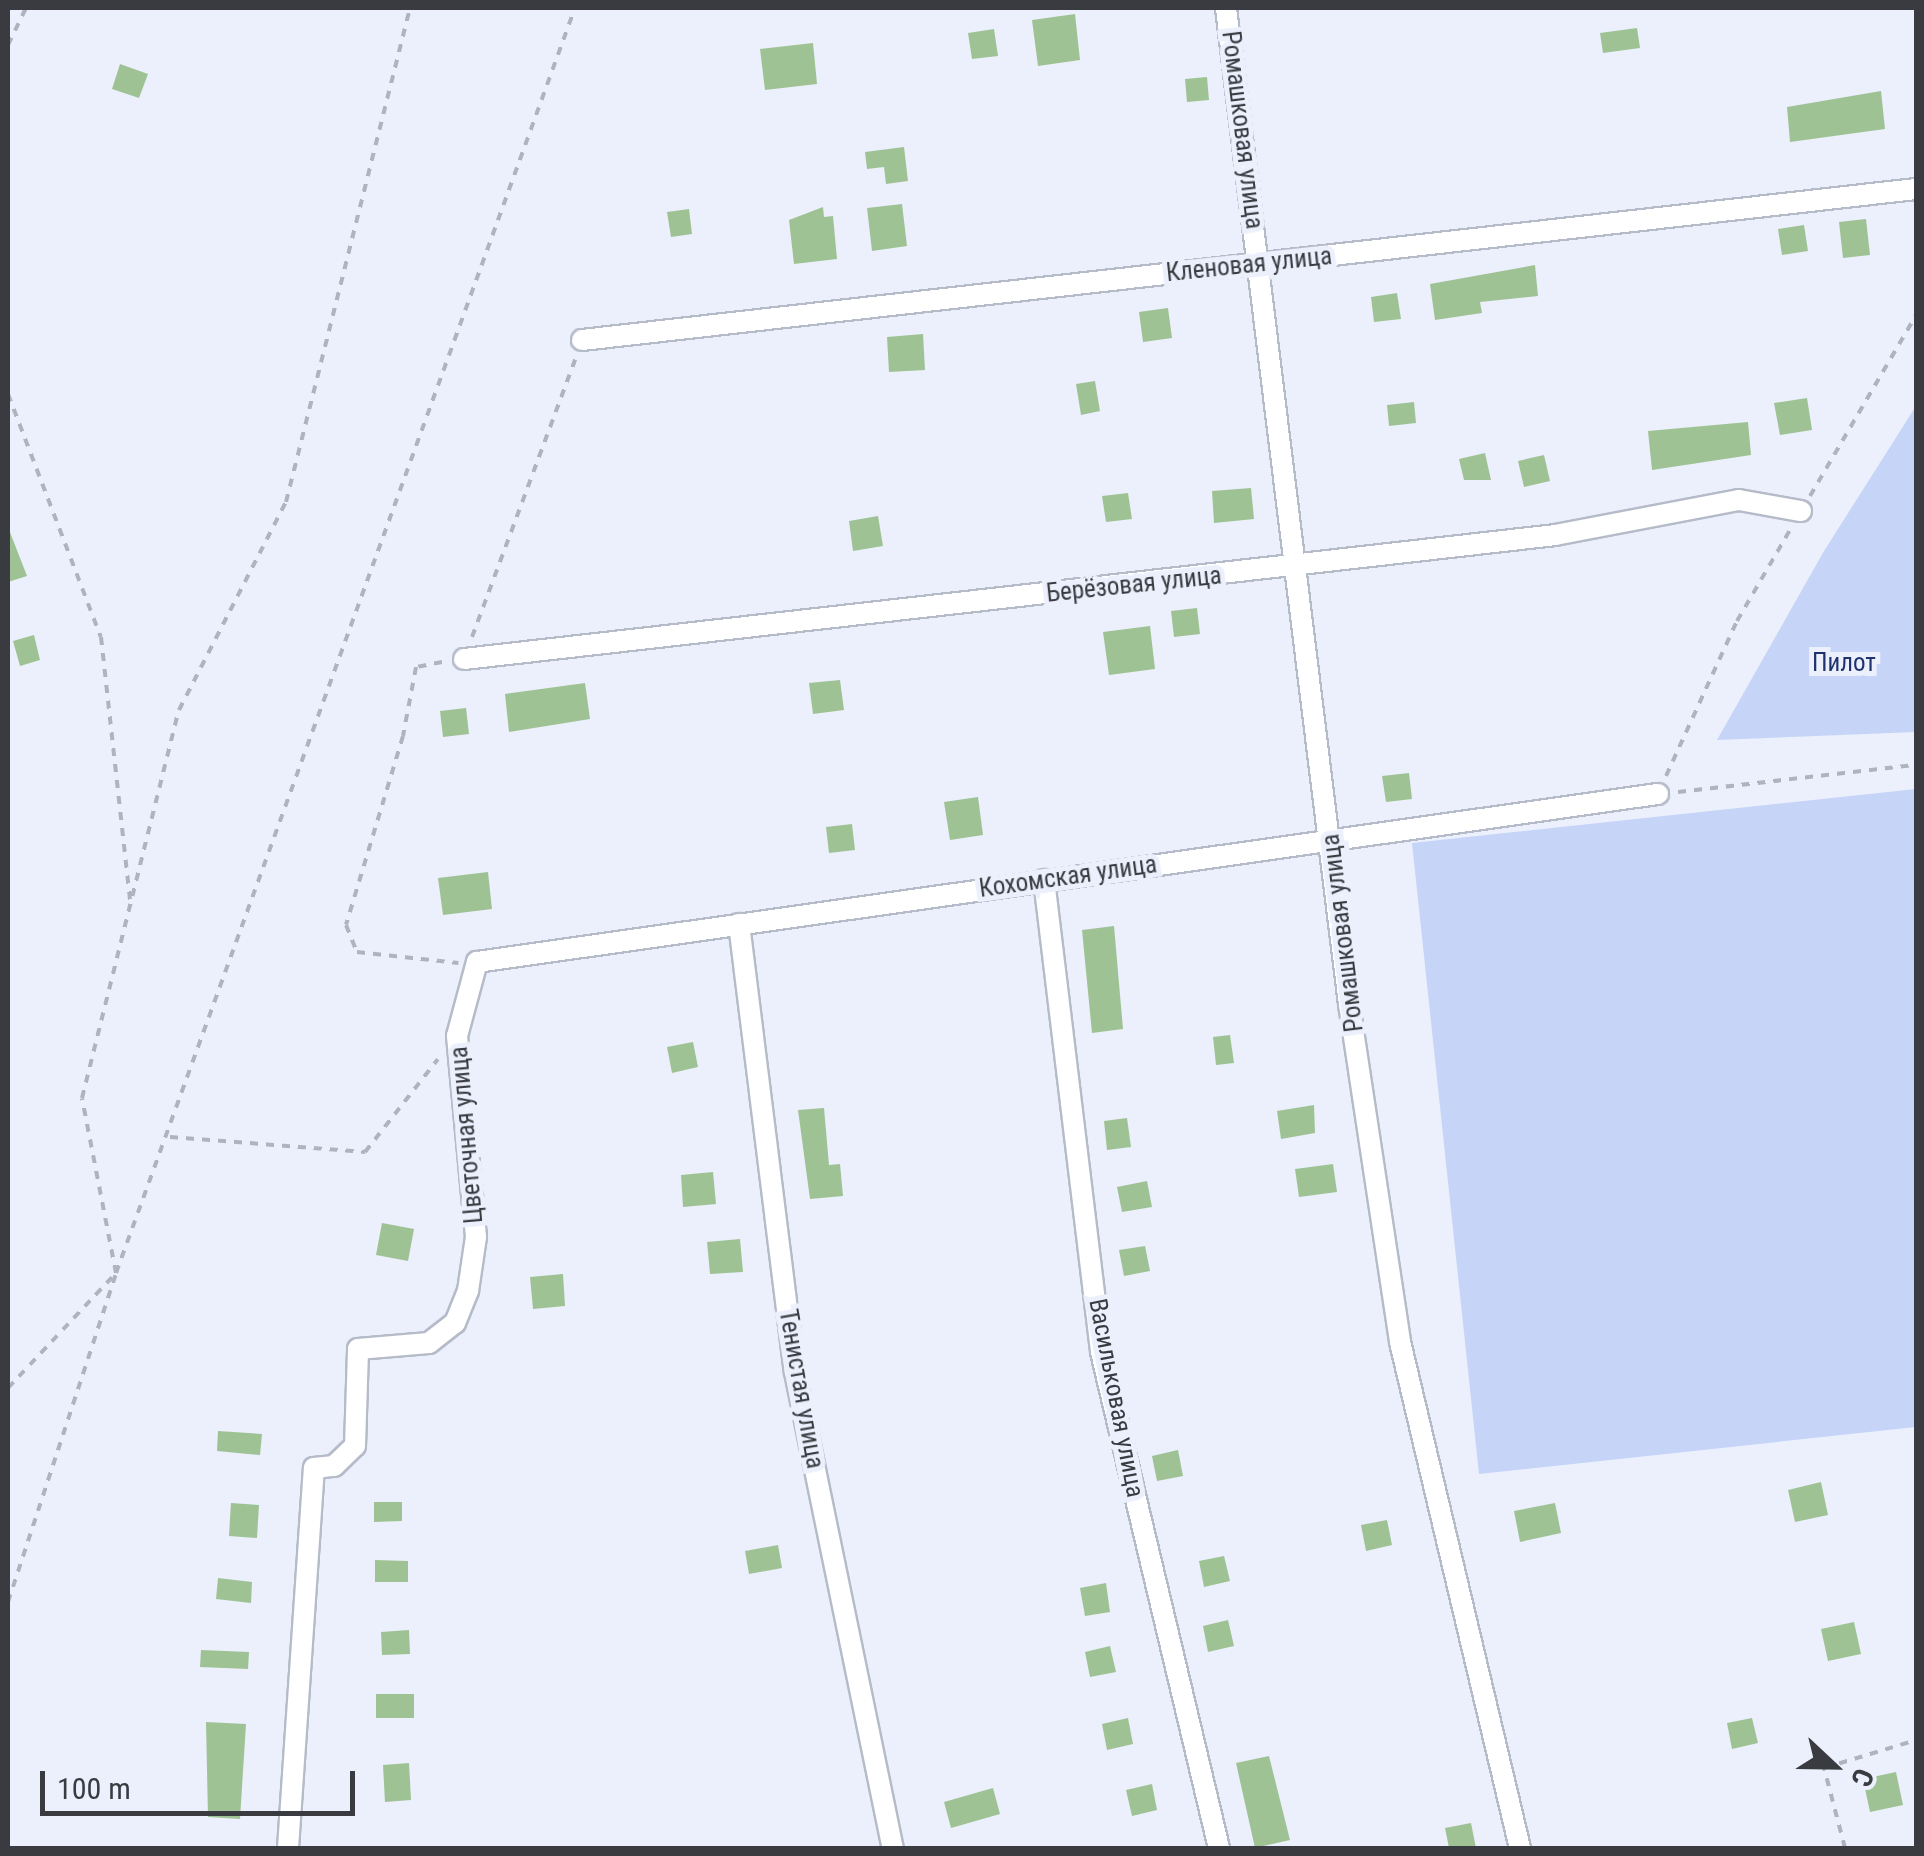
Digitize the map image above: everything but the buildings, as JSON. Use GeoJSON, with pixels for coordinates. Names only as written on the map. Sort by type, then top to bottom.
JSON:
{"type":"FeatureCollection","features":[{"type":"Feature","properties":{"kind":"street","name":"Ромашковая улица"},"geometry":{"type":"LineString","coordinates":[[1226,8],[1400,1342],[1520,1848]]}},
{"type":"Feature","properties":{"kind":"street","name":"Кленовая улица"},"geometry":{"type":"LineString","coordinates":[[582,340],[1916,189]]}},
{"type":"Feature","properties":{"kind":"street","name":"Берёзовая улица"},"geometry":{"type":"LineString","coordinates":[[464,658],[1297,567],[1555,535],[1739,500],[1801,511]]}},
{"type":"Feature","properties":{"kind":"street","name":"Кохомская улица"},"geometry":{"type":"LineString","coordinates":[[477,962],[1658,794]]}},
{"type":"Feature","properties":{"kind":"street","name":"Васильковая улица"},"geometry":{"type":"LineString","coordinates":[[1044,880],[1101,1352],[1219,1848]]}},
{"type":"Feature","properties":{"kind":"street","name":"Тенистая улица"},"geometry":{"type":"LineString","coordinates":[[740,924],[795,1372],[892,1848]]}},
{"type":"Feature","properties":{"kind":"street","name":"Цветочная улица"},"geometry":{"type":"LineString","coordinates":[[288,1848],[314,1468],[334,1466],[355,1446],[358,1349],[428,1342],[455,1324],[468,1292],[476,1236],[457,1036],[477,962]]}},
{"type":"Feature","properties":{"kind":"path"},"geometry":{"type":"LineString","coordinates":[[8,45],[26,8]]}},
{"type":"Feature","properties":{"kind":"path"},"geometry":{"type":"LineString","coordinates":[[116,1273],[82,1098],[180,710],[286,502],[410,8]]}},
{"type":"Feature","properties":{"kind":"path"},"geometry":{"type":"LineString","coordinates":[[8,1602],[116,1273],[170,1137],[575,8]]}},
{"type":"Feature","properties":{"kind":"path"},"geometry":{"type":"LineString","coordinates":[[1658,794],[1737,620],[1916,314]]}},
{"type":"Feature","properties":{"kind":"path"},"geometry":{"type":"LineString","coordinates":[[477,962],[446,964],[357,952],[346,925],[403,736],[416,667],[464,658],[582,340]]}},
{"type":"Feature","properties":{"kind":"path"},"geometry":{"type":"LineString","coordinates":[[8,394],[101,637],[130,906]]}},
{"type":"Feature","properties":{"kind":"path"},"geometry":{"type":"LineString","coordinates":[[1658,794],[1916,766]]}},
{"type":"Feature","properties":{"kind":"path"},"geometry":{"type":"LineString","coordinates":[[170,1137],[365,1152],[457,1036]]}},
{"type":"Feature","properties":{"kind":"path"},"geometry":{"type":"LineString","coordinates":[[8,1388],[116,1273]]}},
{"type":"Feature","properties":{"kind":"path"},"geometry":{"type":"LineString","coordinates":[[1845,1848],[1824,1768],[1916,1740]]}},
{"type":"Feature","properties":{"kind":"green space","name":"Пилот"},"geometry":{"type":"Polygon","coordinates":[[[1916,406],[1916,732],[1717,740],[1824,551],[1916,406]]]}},
{"type":"Feature","properties":{"kind":"green space"},"geometry":{"type":"Polygon","coordinates":[[[1916,789],[1916,1427],[1479,1474],[1412,843],[1916,789]]]}}]}
